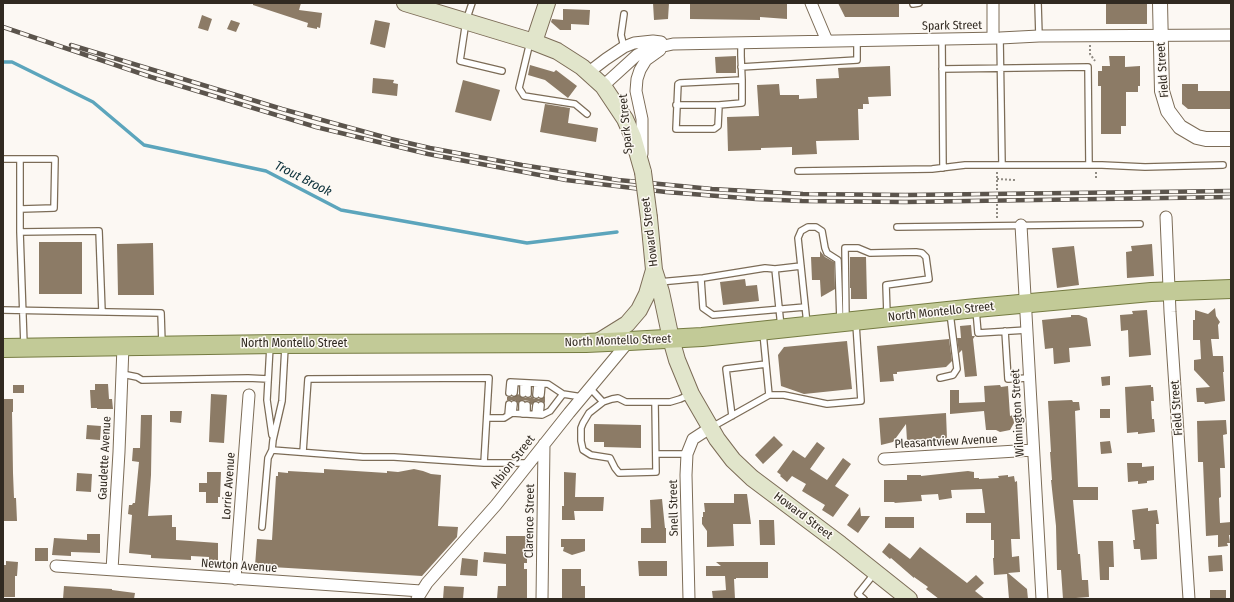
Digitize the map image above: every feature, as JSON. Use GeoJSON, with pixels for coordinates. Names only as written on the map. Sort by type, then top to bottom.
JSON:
{"type":"FeatureCollection","features":[{"type":"Feature","properties":{"kind":"main road","name":"Howard Street"},"geometry":{"type":"LineString","coordinates":[[405,3],[532,41],[557,51],[571,58],[589,72],[603,86],[625,119],[633,137],[643,172],[656,276],[671,339],[691,394],[710,428],[724,450],[747,474],[876,572],[909,599]]}},
{"type":"Feature","properties":{"kind":"main road"},"geometry":{"type":"LineString","coordinates":[[532,41],[547,3]]}},
{"type":"Feature","properties":{"kind":"main road"},"geometry":{"type":"LineString","coordinates":[[598,342],[627,324],[639,310],[656,276]]}},
{"type":"Feature","properties":{"kind":"main road","name":"North Montello Street"},"geometry":{"type":"LineString","coordinates":[[3,348],[278,344],[598,342],[671,339],[762,331],[976,308],[1170,291],[1231,289]]}},
{"type":"Feature","properties":{"kind":"street"},"geometry":{"type":"LineString","coordinates":[[811,3],[826,41]]}},
{"type":"Feature","properties":{"kind":"street"},"geometry":{"type":"LineString","coordinates":[[993,3],[997,38]]}},
{"type":"Feature","properties":{"kind":"street","name":"Field Street"},"geometry":{"type":"LineString","coordinates":[[1160,3],[1162,91],[1164,102],[1173,120],[1197,137],[1206,139],[1231,139]]}},
{"type":"Feature","properties":{"kind":"street","name":"Spark Street"},"geometry":{"type":"LineString","coordinates":[[603,86],[637,55],[650,49],[673,44],[1039,36],[1231,35]]}},
{"type":"Feature","properties":{"kind":"street","name":"Spark Street"},"geometry":{"type":"LineString","coordinates":[[589,72],[624,47],[654,41],[673,44]]}},
{"type":"Feature","properties":{"kind":"street","name":"Spark Street"},"geometry":{"type":"LineString","coordinates":[[643,172],[642,120],[636,91],[637,79],[646,60],[655,53],[673,44]]}},
{"type":"Feature","properties":{"kind":"street","name":"Field Street"},"geometry":{"type":"LineString","coordinates":[[1166,217],[1189,599]]}},
{"type":"Feature","properties":{"kind":"street","name":"Wilmington Street"},"geometry":{"type":"LineString","coordinates":[[1021,225],[1042,599]]}},
{"type":"Feature","properties":{"kind":"street","name":"Albion Street"},"geometry":{"type":"LineString","coordinates":[[419,595],[496,505],[582,397],[629,341]]}},
{"type":"Feature","properties":{"kind":"street","name":"Gaudette Avenue"},"geometry":{"type":"LineString","coordinates":[[112,570],[119,452],[123,346]]}},
{"type":"Feature","properties":{"kind":"street","name":"Lorrie Avenue"},"geometry":{"type":"LineString","coordinates":[[235,579],[249,395]]}},
{"type":"Feature","properties":{"kind":"street","name":"Snell Street"},"geometry":{"type":"LineString","coordinates":[[689,599],[686,475],[687,454],[693,439],[710,428]]}},
{"type":"Feature","properties":{"kind":"street","name":"Clarence Street"},"geometry":{"type":"LineString","coordinates":[[542,599],[544,444]]}},
{"type":"Feature","properties":{"kind":"street","name":"Pleasantview Avenue"},"geometry":{"type":"LineString","coordinates":[[884,459],[1033,450]]}},
{"type":"Feature","properties":{"kind":"street","name":"Newton Avenue"},"geometry":{"type":"LineString","coordinates":[[56,566],[235,579],[419,595]]}},
{"type":"Feature","properties":{"kind":"lane"},"geometry":{"type":"LineString","coordinates":[[472,3],[466,21],[460,60],[502,71]]}},
{"type":"Feature","properties":{"kind":"lane"},"geometry":{"type":"LineString","coordinates":[[1038,3],[1039,36]]}},
{"type":"Feature","properties":{"kind":"lane"},"geometry":{"type":"LineString","coordinates":[[624,14],[621,35],[624,47]]}},
{"type":"Feature","properties":{"kind":"lane"},"geometry":{"type":"LineString","coordinates":[[997,38],[1001,68],[1000,165]]}},
{"type":"Feature","properties":{"kind":"lane"},"geometry":{"type":"LineString","coordinates":[[942,39],[943,168]]}},
{"type":"Feature","properties":{"kind":"lane"},"geometry":{"type":"LineString","coordinates":[[532,41],[519,88],[524,96],[575,104],[587,114]]}},
{"type":"Feature","properties":{"kind":"lane"},"geometry":{"type":"LineString","coordinates":[[741,67],[857,60],[856,41]]}},
{"type":"Feature","properties":{"kind":"lane"},"geometry":{"type":"LineString","coordinates":[[676,105],[741,104],[741,42]]}},
{"type":"Feature","properties":{"kind":"lane"},"geometry":{"type":"LineString","coordinates":[[942,70],[1088,67],[1088,165]]}},
{"type":"Feature","properties":{"kind":"lane"},"geometry":{"type":"LineString","coordinates":[[719,105],[718,126],[714,129],[677,130],[677,85],[680,83],[742,80]]}},
{"type":"Feature","properties":{"kind":"lane"},"geometry":{"type":"LineString","coordinates":[[3,159],[54,159],[54,208],[21,209]]}},
{"type":"Feature","properties":{"kind":"lane"},"geometry":{"type":"LineString","coordinates":[[20,159],[20,232],[24,348]]}},
{"type":"Feature","properties":{"kind":"lane"},"geometry":{"type":"LineString","coordinates":[[798,171],[932,169],[965,165],[1088,165],[1145,167],[1223,165]]}},
{"type":"Feature","properties":{"kind":"lane"},"geometry":{"type":"LineString","coordinates":[[897,227],[1140,224]]}},
{"type":"Feature","properties":{"kind":"lane"},"geometry":{"type":"LineString","coordinates":[[710,428],[769,395],[784,395],[827,404],[861,401],[838,260],[828,253],[825,248],[822,231],[816,227],[808,227],[801,231],[798,238],[807,326]]}},
{"type":"Feature","properties":{"kind":"lane"},"geometry":{"type":"LineString","coordinates":[[20,232],[100,231],[102,312]]}},
{"type":"Feature","properties":{"kind":"lane"},"geometry":{"type":"LineString","coordinates":[[848,322],[845,248],[858,248],[870,253],[919,252],[926,258],[929,279],[886,285],[888,318]]}},
{"type":"Feature","properties":{"kind":"lane"},"geometry":{"type":"LineString","coordinates":[[656,276],[701,279],[765,268],[775,269],[801,266]]}},
{"type":"Feature","properties":{"kind":"lane"},"geometry":{"type":"LineString","coordinates":[[775,269],[781,329]]}},
{"type":"Feature","properties":{"kind":"lane"},"geometry":{"type":"LineString","coordinates":[[701,279],[703,308],[713,315],[805,307]]}},
{"type":"Feature","properties":{"kind":"lane"},"geometry":{"type":"LineString","coordinates":[[976,308],[978,333],[1027,330]]}},
{"type":"Feature","properties":{"kind":"lane"},"geometry":{"type":"LineString","coordinates":[[3,310],[161,313],[163,346]]}},
{"type":"Feature","properties":{"kind":"lane"},"geometry":{"type":"LineString","coordinates":[[940,378],[953,375],[957,369],[950,311]]}},
{"type":"Feature","properties":{"kind":"lane"},"geometry":{"type":"LineString","coordinates":[[762,331],[769,395]]}},
{"type":"Feature","properties":{"kind":"lane"},"geometry":{"type":"LineString","coordinates":[[1005,332],[1008,378],[1029,378]]}},
{"type":"Feature","properties":{"kind":"lane"},"geometry":{"type":"LineString","coordinates":[[273,440],[267,400],[268,379],[278,344]]}},
{"type":"Feature","properties":{"kind":"lane"},"geometry":{"type":"LineString","coordinates":[[262,527],[268,458],[272,450],[282,401],[278,344]]}},
{"type":"Feature","properties":{"kind":"lane"},"geometry":{"type":"LineString","coordinates":[[732,416],[726,369],[766,364]]}},
{"type":"Feature","properties":{"kind":"lane"},"geometry":{"type":"LineString","coordinates":[[122,374],[137,377],[142,380],[268,379]]}},
{"type":"Feature","properties":{"kind":"lane"},"geometry":{"type":"LineString","coordinates":[[303,452],[308,379],[489,378],[484,463]]}},
{"type":"Feature","properties":{"kind":"lane"},"geometry":{"type":"LineString","coordinates":[[512,393],[512,382],[552,386],[563,394],[582,397]]}},
{"type":"Feature","properties":{"kind":"lane"},"geometry":{"type":"LineString","coordinates":[[525,394],[526,383]]}},
{"type":"Feature","properties":{"kind":"lane"},"geometry":{"type":"LineString","coordinates":[[539,384],[539,395]]}},
{"type":"Feature","properties":{"kind":"lane"},"geometry":{"type":"LineString","coordinates":[[590,388],[603,402]]}},
{"type":"Feature","properties":{"kind":"lane"},"geometry":{"type":"LineString","coordinates":[[487,418],[501,418],[511,414],[546,414],[563,394]]}},
{"type":"Feature","properties":{"kind":"lane"},"geometry":{"type":"LineString","coordinates":[[655,402],[656,472],[619,473],[614,468],[610,458],[586,453],[581,441],[581,428],[589,413],[603,402],[618,398],[626,402],[655,402],[670,402],[691,394]]}},
{"type":"Feature","properties":{"kind":"lane"},"geometry":{"type":"LineString","coordinates":[[511,404],[511,414]]}},
{"type":"Feature","properties":{"kind":"lane"},"geometry":{"type":"LineString","coordinates":[[524,414],[525,404]]}},
{"type":"Feature","properties":{"kind":"lane"},"geometry":{"type":"LineString","coordinates":[[537,415],[538,405]]}},
{"type":"Feature","properties":{"kind":"lane"},"geometry":{"type":"LineString","coordinates":[[272,450],[363,457],[394,457],[484,463],[529,463]]}},
{"type":"Feature","properties":{"kind":"lane"},"geometry":{"type":"LineString","coordinates":[[656,454],[687,454]]}},
{"type":"Feature","properties":{"kind":"lane"},"geometry":{"type":"LineString","coordinates":[[864,599],[858,594],[876,572]]}},
{"type":"Feature","properties":{"kind":"path"},"geometry":{"type":"LineString","coordinates":[[997,225],[997,179],[1000,165]]}},
{"type":"Feature","properties":{"kind":"path"},"geometry":{"type":"LineString","coordinates":[[997,179],[1015,180]]}},
{"type":"Feature","properties":{"kind":"building"},"geometry":{"type":"Polygon","coordinates":[[[253,3],[301,3],[299,10],[322,13],[320,28],[317,27],[317,29],[307,27],[308,23],[253,5],[253,3]]]}},
{"type":"Feature","properties":{"kind":"building"},"geometry":{"type":"Polygon","coordinates":[[[653,3],[669,3],[668,19],[654,20],[653,3]]]}},
{"type":"Feature","properties":{"kind":"building"},"geometry":{"type":"Polygon","coordinates":[[[690,3],[787,3],[787,19],[760,17],[760,20],[690,19],[690,3]]]}},
{"type":"Feature","properties":{"kind":"building"},"geometry":{"type":"Polygon","coordinates":[[[838,3],[899,3],[899,17],[845,17],[838,3]]]}},
{"type":"Feature","properties":{"kind":"building"},"geometry":{"type":"Polygon","coordinates":[[[1106,3],[1147,3],[1147,24],[1106,24],[1106,3]]]}},
{"type":"Feature","properties":{"kind":"building"},"geometry":{"type":"Polygon","coordinates":[[[563,9],[590,10],[589,25],[571,24],[571,30],[560,30],[551,22],[552,19],[563,20],[563,9]]]}},
{"type":"Feature","properties":{"kind":"building"},"geometry":{"type":"Polygon","coordinates":[[[202,15],[212,19],[208,31],[198,28],[202,15]]]}},
{"type":"Feature","properties":{"kind":"building"},"geometry":{"type":"Polygon","coordinates":[[[231,20],[240,23],[236,32],[227,29],[231,20]]]}},
{"type":"Feature","properties":{"kind":"building"},"geometry":{"type":"Polygon","coordinates":[[[375,20],[390,23],[385,48],[370,44],[375,20]]]}},
{"type":"Feature","properties":{"kind":"building"},"geometry":{"type":"Polygon","coordinates":[[[736,56],[736,73],[716,73],[715,57],[736,56]]]}},
{"type":"Feature","properties":{"kind":"building"},"geometry":{"type":"Polygon","coordinates":[[[1109,56],[1125,56],[1125,67],[1140,66],[1140,86],[1138,86],[1138,92],[1126,92],[1126,126],[1121,126],[1121,134],[1101,134],[1101,86],[1098,86],[1098,71],[1102,71],[1102,66],[1110,66],[1109,56]]]}},
{"type":"Feature","properties":{"kind":"building"},"geometry":{"type":"Polygon","coordinates":[[[530,65],[554,72],[556,70],[577,86],[568,98],[545,80],[528,75],[530,65]]]}},
{"type":"Feature","properties":{"kind":"building"},"geometry":{"type":"Polygon","coordinates":[[[890,66],[891,96],[868,97],[869,104],[863,104],[863,109],[858,109],[859,140],[816,141],[817,154],[792,155],[792,147],[728,151],[727,117],[759,116],[757,85],[779,84],[780,95],[799,95],[799,99],[817,98],[816,79],[839,78],[838,68],[890,66]]]}},
{"type":"Feature","properties":{"kind":"building"},"geometry":{"type":"Polygon","coordinates":[[[373,78],[394,80],[393,83],[398,84],[397,96],[372,93],[373,78]]]}},
{"type":"Feature","properties":{"kind":"building"},"geometry":{"type":"Polygon","coordinates":[[[463,80],[500,90],[491,121],[455,112],[463,80]]]}},
{"type":"Feature","properties":{"kind":"building"},"geometry":{"type":"Polygon","coordinates":[[[1182,84],[1198,84],[1198,91],[1231,91],[1230,109],[1188,109],[1182,104],[1182,84]]]}},
{"type":"Feature","properties":{"kind":"building"},"geometry":{"type":"Polygon","coordinates":[[[545,104],[570,108],[568,123],[598,128],[596,142],[540,132],[545,104]]]}},
{"type":"Feature","properties":{"kind":"building"},"geometry":{"type":"Polygon","coordinates":[[[39,242],[82,242],[82,294],[39,294],[39,242]]]}},
{"type":"Feature","properties":{"kind":"building"},"geometry":{"type":"Polygon","coordinates":[[[153,243],[154,295],[118,295],[117,244],[153,243]]]}},
{"type":"Feature","properties":{"kind":"building"},"geometry":{"type":"Polygon","coordinates":[[[1152,244],[1154,276],[1127,278],[1126,252],[1132,251],[1131,246],[1152,244]]]}},
{"type":"Feature","properties":{"kind":"building"},"geometry":{"type":"Polygon","coordinates":[[[1074,246],[1079,285],[1057,288],[1052,248],[1074,246]]]}},
{"type":"Feature","properties":{"kind":"building"},"geometry":{"type":"Polygon","coordinates":[[[820,251],[825,257],[834,262],[835,289],[821,297],[820,280],[812,280],[811,257],[820,257],[820,251]]]}},
{"type":"Feature","properties":{"kind":"building"},"geometry":{"type":"Polygon","coordinates":[[[850,257],[866,257],[867,299],[851,299],[850,257]]]}},
{"type":"Feature","properties":{"kind":"building"},"geometry":{"type":"Polygon","coordinates":[[[745,279],[746,286],[757,285],[759,301],[723,305],[720,282],[745,279]]]}},
{"type":"Feature","properties":{"kind":"building"},"geometry":{"type":"Polygon","coordinates":[[[1215,308],[1216,316],[1220,322],[1218,325],[1219,339],[1211,339],[1213,356],[1223,356],[1225,401],[1205,404],[1204,402],[1197,402],[1196,388],[1210,387],[1194,370],[1194,360],[1201,359],[1200,340],[1193,340],[1193,320],[1195,320],[1195,310],[1208,314],[1215,308]]]}},
{"type":"Feature","properties":{"kind":"building"},"geometry":{"type":"Polygon","coordinates":[[[1147,310],[1151,355],[1129,357],[1128,330],[1121,331],[1120,315],[1133,314],[1132,311],[1147,310]]]}},
{"type":"Feature","properties":{"kind":"building"},"geometry":{"type":"Polygon","coordinates":[[[1071,315],[1079,315],[1087,318],[1091,346],[1069,348],[1070,362],[1054,364],[1053,348],[1045,349],[1042,320],[1071,317],[1071,315]]]}},
{"type":"Feature","properties":{"kind":"building"},"geometry":{"type":"Polygon","coordinates":[[[971,325],[972,336],[975,336],[973,339],[977,376],[965,377],[962,350],[959,353],[957,338],[961,338],[960,326],[971,325]]]}},
{"type":"Feature","properties":{"kind":"building"},"geometry":{"type":"Polygon","coordinates":[[[949,339],[952,361],[946,367],[897,372],[897,374],[893,374],[894,381],[880,382],[877,346],[949,339]]]}},
{"type":"Feature","properties":{"kind":"building"},"geometry":{"type":"Polygon","coordinates":[[[847,341],[852,389],[804,394],[781,386],[778,355],[784,347],[847,341]]]}},
{"type":"Feature","properties":{"kind":"building"},"geometry":{"type":"Polygon","coordinates":[[[1110,376],[1110,385],[1102,386],[1101,377],[1110,376]]]}},
{"type":"Feature","properties":{"kind":"building"},"geometry":{"type":"Polygon","coordinates":[[[95,384],[108,384],[109,399],[112,399],[113,409],[91,408],[90,390],[95,390],[95,384]]]}},
{"type":"Feature","properties":{"kind":"building"},"geometry":{"type":"Polygon","coordinates":[[[13,385],[24,385],[24,393],[13,393],[13,385]]]}},
{"type":"Feature","properties":{"kind":"building"},"geometry":{"type":"Polygon","coordinates":[[[1000,385],[1001,387],[1008,386],[1010,416],[1013,415],[1014,423],[1010,430],[1000,432],[996,430],[986,430],[984,411],[950,414],[950,390],[959,390],[959,403],[985,402],[984,386],[1000,385]]]}},
{"type":"Feature","properties":{"kind":"building"},"geometry":{"type":"Polygon","coordinates":[[[1151,385],[1151,387],[1153,387],[1154,401],[1151,401],[1152,419],[1154,419],[1155,432],[1138,434],[1138,432],[1127,433],[1125,387],[1151,385]]]}},
{"type":"Feature","properties":{"kind":"building"},"geometry":{"type":"Polygon","coordinates":[[[211,394],[227,395],[224,443],[209,442],[211,394]]]}},
{"type":"Feature","properties":{"kind":"building"},"geometry":{"type":"Polygon","coordinates":[[[518,394],[523,398],[530,398],[532,396],[534,399],[541,399],[545,396],[545,403],[542,401],[536,401],[531,405],[529,401],[522,400],[518,403],[515,400],[507,400],[507,397],[515,397],[518,394]]]}},
{"type":"Feature","properties":{"kind":"building"},"geometry":{"type":"Polygon","coordinates":[[[3,399],[13,399],[13,473],[17,521],[3,521],[3,399]]]}},
{"type":"Feature","properties":{"kind":"building"},"geometry":{"type":"Polygon","coordinates":[[[1072,400],[1073,402],[1079,402],[1080,410],[1075,411],[1078,487],[1098,487],[1098,500],[1073,500],[1082,580],[1088,580],[1089,597],[1063,599],[1061,570],[1057,570],[1056,526],[1051,480],[1048,401],[1072,400]]]}},
{"type":"Feature","properties":{"kind":"building"},"geometry":{"type":"Polygon","coordinates":[[[1100,409],[1110,409],[1110,418],[1100,418],[1100,409]]]}},
{"type":"Feature","properties":{"kind":"building"},"geometry":{"type":"Polygon","coordinates":[[[170,411],[182,411],[181,423],[170,422],[170,411]]]}},
{"type":"Feature","properties":{"kind":"building"},"geometry":{"type":"Polygon","coordinates":[[[946,413],[947,439],[907,441],[906,424],[893,442],[881,445],[879,418],[946,413]]]}},
{"type":"Feature","properties":{"kind":"building"},"geometry":{"type":"Polygon","coordinates":[[[141,415],[152,415],[151,475],[148,516],[172,515],[172,527],[176,527],[176,540],[218,543],[218,560],[209,560],[209,557],[191,556],[191,560],[151,558],[151,555],[129,553],[132,515],[128,514],[129,505],[135,503],[139,462],[132,461],[133,448],[140,448],[141,415]]]}},
{"type":"Feature","properties":{"kind":"building"},"geometry":{"type":"Polygon","coordinates":[[[1226,420],[1227,434],[1223,435],[1225,468],[1220,468],[1220,523],[1231,522],[1231,535],[1229,535],[1230,543],[1227,543],[1228,546],[1218,547],[1218,535],[1206,536],[1203,462],[1198,462],[1197,421],[1226,420]]]}},
{"type":"Feature","properties":{"kind":"building"},"geometry":{"type":"Polygon","coordinates":[[[594,424],[641,425],[641,448],[604,447],[604,442],[594,442],[594,424]]]}},
{"type":"Feature","properties":{"kind":"building"},"geometry":{"type":"Polygon","coordinates":[[[87,425],[101,426],[100,440],[86,439],[87,425]]]}},
{"type":"Feature","properties":{"kind":"building"},"geometry":{"type":"Polygon","coordinates":[[[774,436],[783,445],[763,464],[755,455],[774,436]]]}},
{"type":"Feature","properties":{"kind":"building"},"geometry":{"type":"Polygon","coordinates":[[[1110,441],[1112,453],[1101,454],[1100,442],[1110,441]]]}},
{"type":"Feature","properties":{"kind":"building"},"geometry":{"type":"Polygon","coordinates":[[[817,442],[825,448],[810,469],[827,480],[843,458],[851,464],[835,486],[849,495],[833,517],[822,510],[825,505],[802,491],[806,484],[792,476],[787,482],[777,472],[793,450],[805,458],[817,442]]]}},
{"type":"Feature","properties":{"kind":"building"},"geometry":{"type":"Polygon","coordinates":[[[1127,463],[1142,463],[1142,467],[1154,466],[1154,480],[1147,481],[1147,483],[1138,484],[1138,481],[1128,482],[1127,463]]]}},
{"type":"Feature","properties":{"kind":"building"},"geometry":{"type":"Polygon","coordinates":[[[324,469],[387,473],[387,471],[398,472],[414,469],[441,475],[438,526],[458,527],[457,537],[422,576],[255,566],[257,539],[272,540],[276,476],[278,476],[278,472],[288,473],[288,471],[324,473],[324,469]]]}},
{"type":"Feature","properties":{"kind":"building"},"geometry":{"type":"Polygon","coordinates":[[[968,471],[974,472],[974,478],[999,478],[998,476],[1008,475],[1008,477],[1014,476],[1015,482],[1017,481],[1020,539],[1011,539],[1012,557],[1019,556],[1020,572],[1008,573],[1027,589],[1028,599],[1009,599],[1007,574],[994,575],[994,540],[991,540],[991,523],[966,523],[966,513],[985,513],[982,489],[951,490],[952,498],[939,500],[938,494],[921,495],[922,501],[894,503],[895,502],[884,502],[884,480],[907,480],[907,475],[921,476],[968,471]]]}},
{"type":"Feature","properties":{"kind":"building"},"geometry":{"type":"Polygon","coordinates":[[[207,472],[221,472],[220,497],[218,497],[218,503],[206,503],[206,492],[199,492],[199,483],[207,483],[207,472]]]}},
{"type":"Feature","properties":{"kind":"building"},"geometry":{"type":"Polygon","coordinates":[[[564,472],[576,473],[575,497],[604,497],[603,511],[574,511],[575,520],[562,520],[562,506],[564,506],[564,472]]]}},
{"type":"Feature","properties":{"kind":"building"},"geometry":{"type":"Polygon","coordinates":[[[77,473],[92,474],[91,492],[76,491],[77,473]]]}},
{"type":"Feature","properties":{"kind":"building"},"geometry":{"type":"Polygon","coordinates":[[[734,494],[747,494],[751,524],[733,524],[734,546],[707,547],[707,531],[702,524],[703,512],[705,512],[704,503],[734,503],[734,494]]]}},
{"type":"Feature","properties":{"kind":"building"},"geometry":{"type":"Polygon","coordinates":[[[662,499],[666,528],[666,543],[641,543],[641,528],[651,528],[650,500],[662,499]]]}},
{"type":"Feature","properties":{"kind":"building"},"geometry":{"type":"Polygon","coordinates":[[[860,507],[861,516],[870,516],[858,533],[847,525],[860,507]]]}},
{"type":"Feature","properties":{"kind":"building"},"geometry":{"type":"Polygon","coordinates":[[[1148,508],[1148,511],[1157,510],[1159,524],[1156,524],[1157,559],[1141,560],[1140,549],[1134,549],[1133,540],[1135,540],[1132,510],[1148,508]]]}},
{"type":"Feature","properties":{"kind":"building"},"geometry":{"type":"Polygon","coordinates":[[[885,517],[914,517],[914,528],[885,528],[885,517]]]}},
{"type":"Feature","properties":{"kind":"building"},"geometry":{"type":"Polygon","coordinates":[[[759,520],[774,520],[775,545],[760,545],[759,520]]]}},
{"type":"Feature","properties":{"kind":"building"},"geometry":{"type":"Polygon","coordinates":[[[87,534],[100,534],[100,553],[71,552],[71,556],[52,555],[54,538],[87,540],[87,534]]]}},
{"type":"Feature","properties":{"kind":"building"},"geometry":{"type":"Polygon","coordinates":[[[506,536],[527,536],[527,563],[524,563],[524,569],[527,569],[527,598],[524,599],[497,599],[498,586],[506,586],[506,564],[483,562],[484,552],[506,554],[506,536]]]}},
{"type":"Feature","properties":{"kind":"building"},"geometry":{"type":"Polygon","coordinates":[[[561,539],[585,539],[585,551],[572,555],[563,551],[564,547],[561,547],[561,539]]]}},
{"type":"Feature","properties":{"kind":"building"},"geometry":{"type":"Polygon","coordinates":[[[1098,541],[1113,541],[1114,567],[1109,567],[1109,580],[1100,580],[1098,541]]]}},
{"type":"Feature","properties":{"kind":"building"},"geometry":{"type":"Polygon","coordinates":[[[889,543],[910,559],[920,547],[967,583],[976,575],[984,583],[975,591],[985,599],[939,599],[926,589],[928,587],[914,578],[882,552],[889,543]]]}},
{"type":"Feature","properties":{"kind":"building"},"geometry":{"type":"Polygon","coordinates":[[[35,548],[48,548],[48,561],[35,561],[35,548]]]}},
{"type":"Feature","properties":{"kind":"building"},"geometry":{"type":"Polygon","coordinates":[[[1222,555],[1223,571],[1209,572],[1208,556],[1222,555]]]}},
{"type":"Feature","properties":{"kind":"building"},"geometry":{"type":"Polygon","coordinates":[[[462,558],[478,560],[477,576],[460,575],[462,558]]]}},
{"type":"Feature","properties":{"kind":"building"},"geometry":{"type":"Polygon","coordinates":[[[6,561],[18,562],[17,576],[15,576],[15,597],[3,597],[3,565],[6,565],[6,561]]]}},
{"type":"Feature","properties":{"kind":"building"},"geometry":{"type":"Polygon","coordinates":[[[638,561],[667,561],[667,576],[639,576],[638,561]]]}},
{"type":"Feature","properties":{"kind":"building"},"geometry":{"type":"Polygon","coordinates":[[[716,562],[768,562],[768,578],[736,578],[734,579],[735,599],[713,599],[712,591],[726,590],[725,576],[706,576],[706,566],[721,566],[716,562]]]}},
{"type":"Feature","properties":{"kind":"building"},"geometry":{"type":"Polygon","coordinates":[[[562,569],[581,569],[581,586],[585,586],[585,599],[562,599],[562,569]]]}},
{"type":"Feature","properties":{"kind":"building"},"geometry":{"type":"Polygon","coordinates":[[[64,586],[112,589],[135,593],[134,599],[63,599],[64,586]]]}},
{"type":"Feature","properties":{"kind":"building"},"geometry":{"type":"Polygon","coordinates":[[[444,586],[464,587],[463,599],[443,599],[444,586]]]}},
{"type":"Feature","properties":{"kind":"building"},"geometry":{"type":"Polygon","coordinates":[[[1210,590],[1226,590],[1226,599],[1210,599],[1210,590]]]}},
{"type":"Feature","properties":{"kind":"waterway","name":"Trout Brook"},"geometry":{"type":"LineString","coordinates":[[3,62],[12,62],[93,102],[144,145],[266,171],[341,210],[527,243],[617,232]]}},
{"type":"Feature","properties":{"kind":"railway"},"geometry":{"type":"LineString","coordinates":[[3,27],[151,77],[316,127],[428,154],[566,180],[666,192],[802,201],[905,202],[1231,197]]}},
{"type":"Feature","properties":{"kind":"railway"},"geometry":{"type":"LineString","coordinates":[[71,45],[282,109],[391,139],[430,148],[522,165],[618,180],[712,189],[803,194],[905,195],[1231,191]]}}]}
